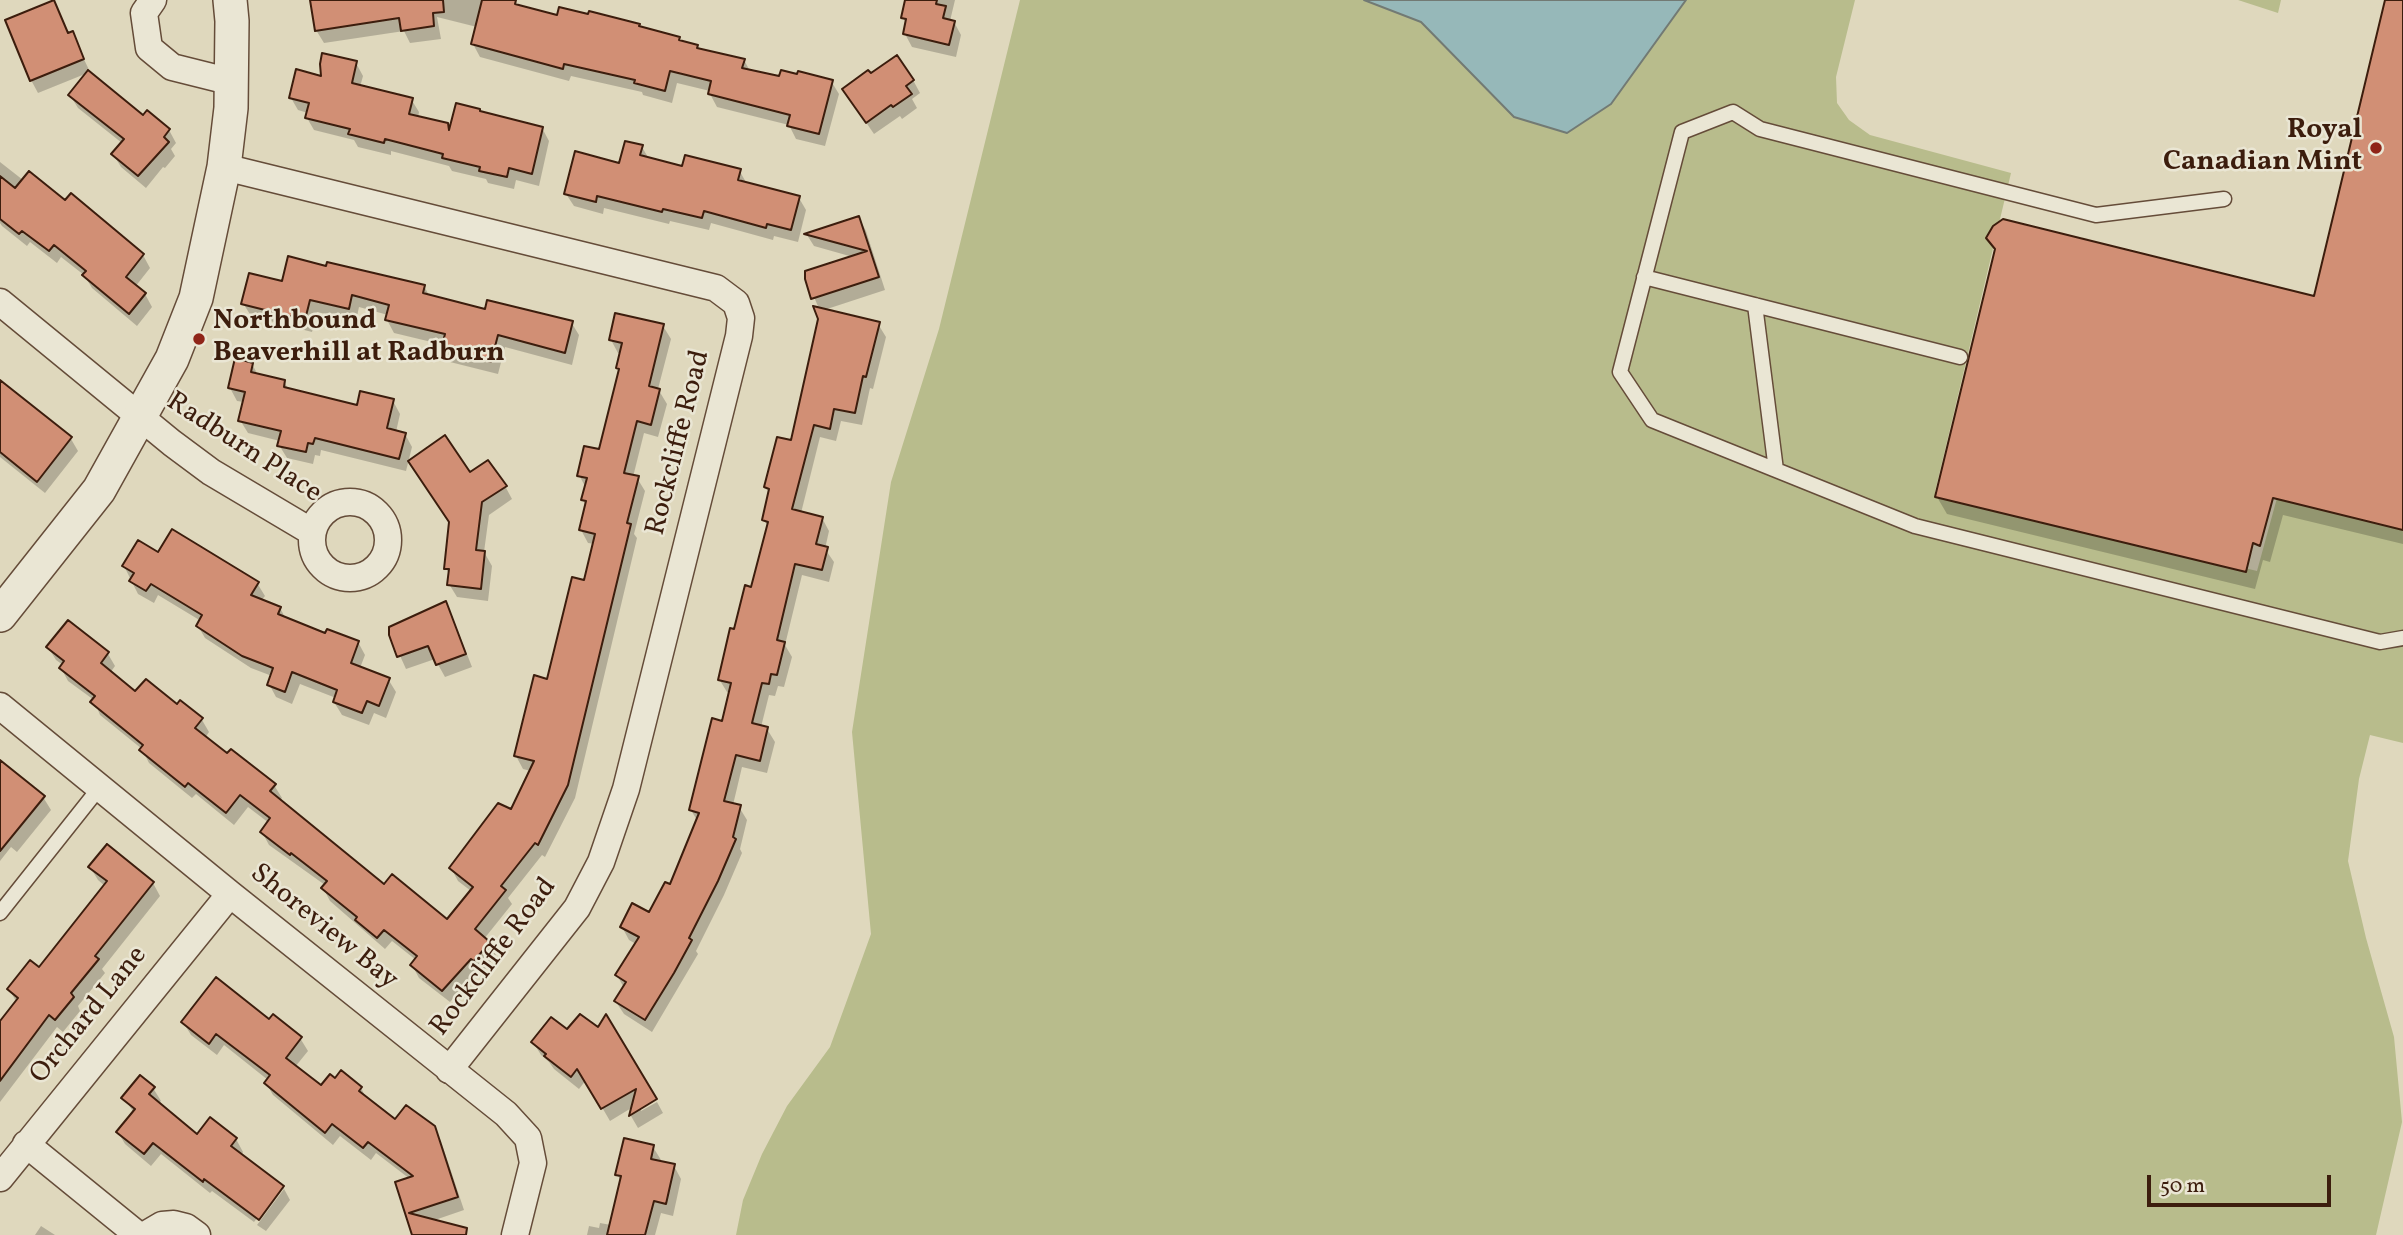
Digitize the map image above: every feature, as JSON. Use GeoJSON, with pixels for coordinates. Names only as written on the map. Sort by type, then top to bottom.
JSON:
{"type":"FeatureCollection","features":[{"type":"Feature","properties":{"kind":"street"},"geometry":{"type":"LineString","coordinates":[[153,0],[144,13],[149,48],[172,67],[232,82]]}},
{"type":"Feature","properties":{"kind":"street"},"geometry":{"type":"LineString","coordinates":[[0,614],[99,489],[172,359],[196,298],[224,167],[232,82],[230,0]]}},
{"type":"Feature","properties":{"kind":"street","name":"Rockcliffe Road"},"geometry":{"type":"LineString","coordinates":[[224,167],[716,288],[736,303],[741,318],[739,336],[626,789],[601,862],[577,908],[449,1070]]}},
{"type":"Feature","properties":{"kind":"street","name":"Radburn Place"},"geometry":{"type":"LineString","coordinates":[[0,302],[140,418],[211,472],[312,532]]}},
{"type":"Feature","properties":{"kind":"street","name":"Shoreview Bay"},"geometry":{"type":"LineString","coordinates":[[0,706],[506,1114],[527,1138],[533,1163],[515,1235]]}},
{"type":"Feature","properties":{"kind":"street","name":"Orchard Lane"},"geometry":{"type":"LineString","coordinates":[[0,1178],[230,894]]}},
{"type":"Feature","properties":{"kind":"street"},"geometry":{"type":"LineString","coordinates":[[26,1144],[138,1235]]}},
{"type":"Feature","properties":{"kind":"street"},"geometry":{"type":"LineString","coordinates":[[145,1235],[162,1225],[174,1224],[186,1227],[197,1235]]}},
{"type":"Feature","properties":{"kind":"lane"},"geometry":{"type":"LineString","coordinates":[[2224,199],[2096,215],[1760,129],[1732,112],[1682,132],[1619,372],[1652,420],[1915,526],[2380,642],[2403,638]]}},
{"type":"Feature","properties":{"kind":"lane"},"geometry":{"type":"LineString","coordinates":[[1644,277],[1960,357]]}},
{"type":"Feature","properties":{"kind":"lane"},"geometry":{"type":"LineString","coordinates":[[1755,305],[1776,470]]}},
{"type":"Feature","properties":{"kind":"lane"},"geometry":{"type":"LineString","coordinates":[[0,913],[100,787]]}},
{"type":"Feature","properties":{"kind":"green space"},"geometry":{"type":"Polygon","coordinates":[[[1020,0],[1855,0],[1836,77],[1837,103],[1849,120],[1870,135],[2011,173],[1935,492],[2257,571],[2277,498],[2403,529],[2403,743],[2370,735],[2359,779],[2348,861],[2394,1037],[2402,1122],[2376,1235],[736,1235],[743,1200],[762,1154],[787,1106],[830,1047],[871,934],[852,732],[891,482],[939,329],[1020,0]]]}},
{"type":"Feature","properties":{"kind":"green space"},"geometry":{"type":"Polygon","coordinates":[[[2238,0],[2281,0],[2278,13],[2238,0]]]}},
{"type":"Feature","properties":{"kind":"water"},"geometry":{"type":"Polygon","coordinates":[[[1364,0],[1686,0],[1611,104],[1567,133],[1514,117],[1421,22],[1364,0]]]}},
{"type":"Feature","properties":{"kind":"building"},"geometry":{"type":"Polygon","coordinates":[[[54,0],[68,33],[73,31],[84,59],[30,81],[5,20],[54,0]]]}},
{"type":"Feature","properties":{"kind":"building"},"geometry":{"type":"Polygon","coordinates":[[[310,0],[443,0],[444,12],[433,13],[434,26],[401,31],[399,18],[315,31],[310,0]]]}},
{"type":"Feature","properties":{"kind":"building"},"geometry":{"type":"Polygon","coordinates":[[[482,0],[516,0],[515,4],[557,15],[559,7],[588,14],[589,11],[680,37],[679,40],[698,45],[697,48],[745,59],[742,68],[779,76],[781,70],[797,74],[798,71],[833,80],[819,134],[787,126],[790,115],[708,94],[711,81],[670,71],[665,91],[634,83],[635,80],[564,64],[563,69],[471,44],[482,0]]]}},
{"type":"Feature","properties":{"kind":"building"},"geometry":{"type":"Polygon","coordinates":[[[905,0],[937,0],[936,4],[946,6],[943,18],[955,21],[949,45],[903,34],[906,19],[901,18],[905,0]]]}},
{"type":"Feature","properties":{"kind":"building"},"geometry":{"type":"Polygon","coordinates":[[[2385,0],[2403,0],[2403,530],[2273,498],[2260,546],[2253,543],[2246,572],[1935,497],[1995,249],[1986,238],[1993,226],[2003,219],[2314,296],[2385,0]]]}},
{"type":"Feature","properties":{"kind":"building"},"geometry":{"type":"Polygon","coordinates":[[[322,53],[357,61],[352,83],[413,98],[409,114],[448,123],[449,130],[456,103],[543,127],[532,174],[509,168],[507,177],[479,171],[480,167],[442,158],[443,154],[385,139],[384,143],[348,134],[350,129],[305,118],[309,103],[289,98],[296,69],[321,76],[322,53]]]}},
{"type":"Feature","properties":{"kind":"building"},"geometry":{"type":"Polygon","coordinates":[[[897,55],[914,80],[906,86],[912,94],[866,123],[842,89],[868,70],[871,73],[897,55]]]}},
{"type":"Feature","properties":{"kind":"building"},"geometry":{"type":"Polygon","coordinates":[[[88,70],[143,115],[147,110],[170,129],[164,137],[169,142],[138,176],[111,154],[124,139],[68,95],[88,70]]]}},
{"type":"Feature","properties":{"kind":"building"},"geometry":{"type":"Polygon","coordinates":[[[625,141],[643,145],[640,155],[682,166],[685,155],[741,169],[738,180],[800,196],[791,230],[767,224],[766,228],[704,211],[702,218],[663,209],[662,212],[597,196],[596,202],[564,194],[575,151],[619,163],[625,141]]]}},
{"type":"Feature","properties":{"kind":"building"},"geometry":{"type":"Polygon","coordinates":[[[29,171],[65,200],[71,193],[144,254],[126,277],[146,293],[129,314],[82,275],[86,271],[54,245],[49,251],[22,231],[19,234],[0,219],[0,176],[15,188],[29,171]]]}},
{"type":"Feature","properties":{"kind":"building"},"geometry":{"type":"Polygon","coordinates":[[[859,216],[879,277],[811,299],[805,271],[867,251],[804,234],[859,216]]]}},
{"type":"Feature","properties":{"kind":"building"},"geometry":{"type":"Polygon","coordinates":[[[288,256],[326,266],[327,262],[425,285],[423,293],[485,309],[487,300],[573,321],[565,353],[498,335],[491,362],[441,349],[445,334],[385,320],[389,305],[352,295],[349,309],[310,300],[305,320],[241,304],[249,273],[282,281],[288,256]]]}},
{"type":"Feature","properties":{"kind":"building"},"geometry":{"type":"Polygon","coordinates":[[[813,306],[880,322],[855,413],[834,409],[830,429],[814,425],[792,509],[823,517],[816,544],[828,547],[822,570],[795,564],[777,640],[785,642],[777,675],[771,674],[769,684],[762,683],[752,723],[768,727],[760,761],[736,755],[724,801],[741,805],[733,837],[736,839],[689,938],[692,940],[645,1020],[614,1001],[626,982],[615,975],[639,937],[620,927],[632,903],[649,912],[665,882],[670,884],[699,813],[689,810],[712,718],[722,721],[731,683],[718,680],[730,628],[734,629],[745,585],[751,587],[768,522],[762,520],[769,489],[764,487],[777,437],[791,440],[818,319],[813,306]]]}},
{"type":"Feature","properties":{"kind":"building"},"geometry":{"type":"Polygon","coordinates":[[[615,313],[664,324],[649,386],[660,389],[651,425],[637,421],[624,473],[639,476],[627,523],[631,524],[568,785],[538,845],[535,843],[501,886],[506,890],[475,929],[490,942],[442,991],[410,965],[417,956],[384,930],[377,938],[355,920],[357,917],[321,888],[327,881],[260,832],[270,818],[240,795],[226,813],[188,783],[185,787],[139,750],[143,745],[90,702],[95,696],[59,668],[64,661],[46,647],[68,620],[109,652],[101,663],[135,691],[146,679],[177,704],[180,700],[203,718],[195,728],[227,753],[231,749],[276,784],[270,791],[384,884],[392,874],[447,919],[473,887],[449,868],[498,803],[511,809],[534,761],[514,756],[534,675],[547,679],[572,577],[584,580],[595,534],[579,530],[586,501],[581,500],[587,478],[577,476],[584,446],[599,449],[619,369],[616,368],[622,343],[609,340],[615,313]]]}},
{"type":"Feature","properties":{"kind":"building"},"geometry":{"type":"Polygon","coordinates":[[[235,358],[253,363],[251,372],[285,380],[284,387],[357,405],[360,391],[394,399],[387,428],[406,433],[399,459],[315,438],[313,444],[308,443],[306,452],[277,446],[281,431],[238,421],[245,392],[228,388],[235,358]]]}},
{"type":"Feature","properties":{"kind":"building"},"geometry":{"type":"Polygon","coordinates":[[[0,380],[72,437],[37,482],[0,452],[0,380]]]}},
{"type":"Feature","properties":{"kind":"building"},"geometry":{"type":"Polygon","coordinates":[[[445,435],[470,472],[488,460],[507,486],[482,502],[476,550],[485,551],[481,589],[447,585],[449,569],[444,569],[449,522],[408,461],[445,435]]]}},
{"type":"Feature","properties":{"kind":"building"},"geometry":{"type":"Polygon","coordinates":[[[172,529],[259,582],[251,595],[281,607],[278,614],[325,633],[327,629],[359,641],[351,663],[390,678],[379,706],[367,701],[362,713],[333,702],[337,690],[292,672],[285,692],[267,685],[273,668],[242,656],[196,626],[202,615],[151,584],[146,591],[129,581],[134,573],[122,566],[138,540],[158,552],[172,529]]]}},
{"type":"Feature","properties":{"kind":"building"},"geometry":{"type":"Polygon","coordinates":[[[446,601],[466,654],[436,665],[428,646],[397,657],[389,627],[446,601]]]}},
{"type":"Feature","properties":{"kind":"building"},"geometry":{"type":"Polygon","coordinates":[[[0,760],[45,796],[0,851],[0,760]]]}},
{"type":"Feature","properties":{"kind":"building"},"geometry":{"type":"Polygon","coordinates":[[[107,844],[154,882],[95,956],[99,959],[71,993],[74,997],[55,1020],[49,1015],[0,1081],[0,1021],[18,998],[7,989],[30,960],[39,967],[107,881],[88,867],[107,844]]]}},
{"type":"Feature","properties":{"kind":"building"},"geometry":{"type":"Polygon","coordinates":[[[216,977],[269,1019],[273,1014],[302,1037],[286,1058],[321,1085],[330,1074],[335,1078],[341,1070],[362,1087],[359,1091],[395,1119],[406,1105],[435,1126],[458,1197],[409,1213],[467,1228],[466,1235],[412,1235],[395,1182],[413,1176],[368,1142],[363,1148],[332,1124],[325,1133],[264,1083],[270,1075],[216,1034],[209,1044],[181,1022],[216,977]]]}},
{"type":"Feature","properties":{"kind":"building"},"geometry":{"type":"Polygon","coordinates":[[[580,1014],[598,1027],[606,1014],[657,1099],[629,1116],[636,1089],[601,1109],[577,1069],[571,1077],[531,1042],[551,1017],[567,1029],[580,1014]]]}},
{"type":"Feature","properties":{"kind":"building"},"geometry":{"type":"Polygon","coordinates":[[[140,1075],[155,1087],[149,1094],[197,1134],[210,1117],[237,1138],[231,1146],[284,1186],[259,1220],[204,1179],[203,1182],[153,1143],[144,1154],[116,1132],[135,1109],[121,1098],[140,1075]]]}},
{"type":"Feature","properties":{"kind":"building"},"geometry":{"type":"Polygon","coordinates":[[[624,1138],[654,1145],[651,1159],[675,1164],[666,1204],[654,1201],[645,1235],[607,1235],[621,1176],[615,1175],[624,1138]]]}},
{"type":"Feature","properties":{"kind":"place","name":"Royal Canadian Mint"},"geometry":{"type":"Point","coordinates":[2376,148]}},
{"type":"Feature","properties":{"kind":"place","name":"Northbound Beaverhill at Radburn"},"geometry":{"type":"Point","coordinates":[199,339]}}]}
